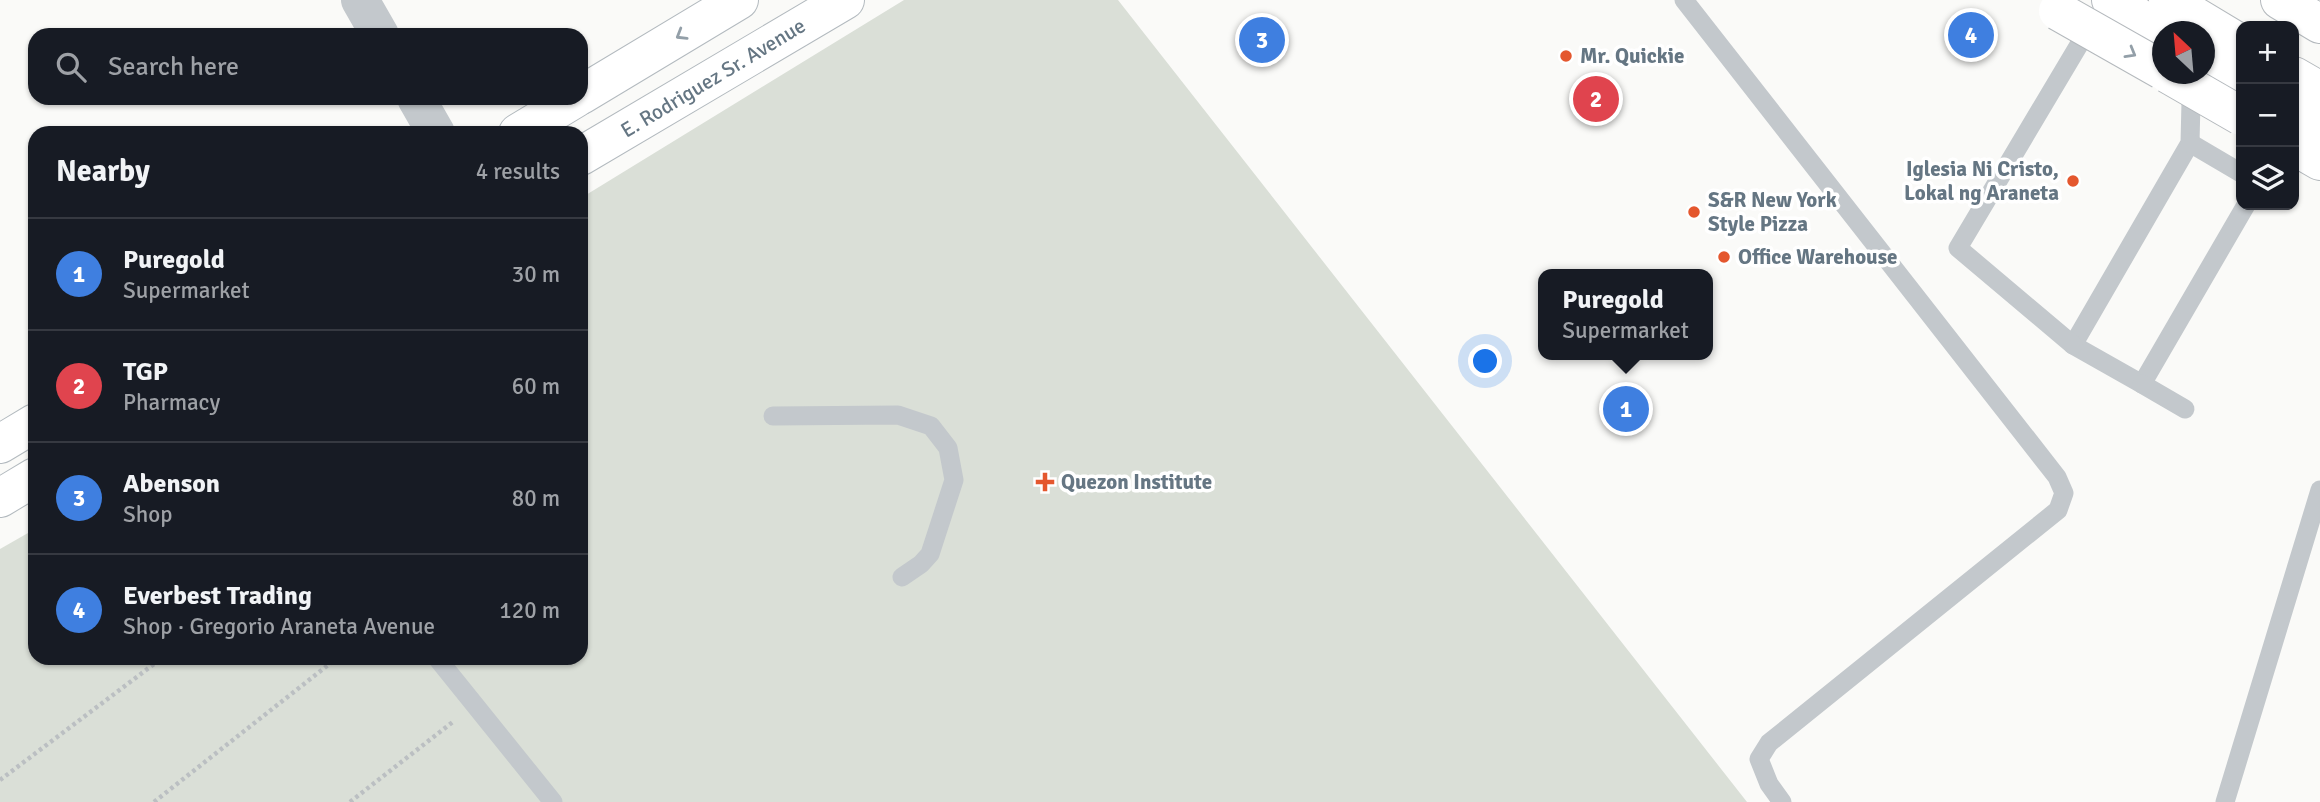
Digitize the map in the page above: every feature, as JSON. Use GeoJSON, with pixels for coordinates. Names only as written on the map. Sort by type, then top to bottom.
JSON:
{"type":"FeatureCollection","features":[{"type":"Feature","properties":{"kind":"main road"},"geometry":{"type":"LineString","coordinates":[[588,91],[739,0]]}},
{"type":"Feature","properties":{"kind":"main road","name":"E. Rodriguez Sr. Avenue"},"geometry":{"type":"LineString","coordinates":[[588,152],[845,0]]}},
{"type":"Feature","properties":{"kind":"main road"},"geometry":{"type":"LineString","coordinates":[[2044,0],[2152,65]]}},
{"type":"Feature","properties":{"kind":"main road"},"geometry":{"type":"LineString","coordinates":[[2109,0],[2152,26]]}},
{"type":"Feature","properties":{"kind":"main road"},"geometry":{"type":"LineString","coordinates":[[2168,0],[2225,61]]}},
{"type":"Feature","properties":{"kind":"main road"},"geometry":{"type":"LineString","coordinates":[[2280,0],[2320,24]]}},
{"type":"Feature","properties":{"kind":"main road"},"geometry":{"type":"LineString","coordinates":[[2314,0],[2320,4]]}},
{"type":"Feature","properties":{"kind":"main road"},"geometry":{"type":"LineString","coordinates":[[2299,78],[2320,91]]}},
{"type":"Feature","properties":{"kind":"main road"},"geometry":{"type":"LineString","coordinates":[[2185,84],[2236,113]]}},
{"type":"Feature","properties":{"kind":"main road"},"geometry":{"type":"LineString","coordinates":[[529,126],[564,105]]}},
{"type":"Feature","properties":{"kind":"main road"},"geometry":{"type":"LineString","coordinates":[[2299,111],[2320,123]]}},
{"type":"Feature","properties":{"kind":"main road"},"geometry":{"type":"LineString","coordinates":[[2296,147],[2320,161]]}},
{"type":"Feature","properties":{"kind":"main road"},"geometry":{"type":"LineString","coordinates":[[0,444],[28,427]]}},
{"type":"Feature","properties":{"kind":"main road"},"geometry":{"type":"LineString","coordinates":[[0,498],[28,481]]}},
{"type":"Feature","properties":{"kind":"street"},"geometry":{"type":"LineString","coordinates":[[360,0],[376,28]]}},
{"type":"Feature","properties":{"kind":"street"},"geometry":{"type":"LineString","coordinates":[[420,105],[432,126]]}},
{"type":"Feature","properties":{"kind":"lane"},"geometry":{"type":"LineString","coordinates":[[1684,0],[2057,477],[2064,493],[2058,510],[1769,743],[1759,760],[1769,784],[1782,802]]}},
{"type":"Feature","properties":{"kind":"lane"},"geometry":{"type":"LineString","coordinates":[[2109,0],[2083,36],[1958,248],[2073,345],[2185,409]]}},
{"type":"Feature","properties":{"kind":"lane"},"geometry":{"type":"LineString","coordinates":[[2073,345],[2190,143],[2191,102],[2225,61]]}},
{"type":"Feature","properties":{"kind":"lane"},"geometry":{"type":"LineString","coordinates":[[2190,143],[2236,170]]}},
{"type":"Feature","properties":{"kind":"lane"},"geometry":{"type":"LineString","coordinates":[[2142,384],[2243,210]]}},
{"type":"Feature","properties":{"kind":"lane"},"geometry":{"type":"LineString","coordinates":[[773,415],[898,415],[931,426],[948,448],[954,480],[930,554],[902,577]]}},
{"type":"Feature","properties":{"kind":"lane"},"geometry":{"type":"LineString","coordinates":[[2225,802],[2320,490]]}},
{"type":"Feature","properties":{"kind":"lane"},"geometry":{"type":"LineString","coordinates":[[443,665],[553,802]]}},
{"type":"Feature","properties":{"kind":"path"},"geometry":{"type":"LineString","coordinates":[[0,780],[153,665]]}},
{"type":"Feature","properties":{"kind":"path"},"geometry":{"type":"LineString","coordinates":[[154,802],[328,665]]}},
{"type":"Feature","properties":{"kind":"path"},"geometry":{"type":"LineString","coordinates":[[350,802],[475,705]]}},
{"type":"Feature","properties":{"kind":"shaded area"},"geometry":{"type":"Polygon","coordinates":[[[904,0],[1118,0],[1747,802],[0,802],[0,549],[28,533],[28,665],[588,665],[588,194],[904,0]]]}},
{"type":"Feature","properties":{"kind":"place","name":"Everbest Trading"},"geometry":{"type":"Point","coordinates":[1971,35]}},
{"type":"Feature","properties":{"kind":"place","name":"Abenson"},"geometry":{"type":"Point","coordinates":[1262,40]}},
{"type":"Feature","properties":{"kind":"place","name":"Mr. Quickie"},"geometry":{"type":"Point","coordinates":[1566,56]}},
{"type":"Feature","properties":{"kind":"place","name":"TGP"},"geometry":{"type":"Point","coordinates":[1596,99]}},
{"type":"Feature","properties":{"kind":"place","name":"Iglesia Ni Cristo, Lokal ng Araneta"},"geometry":{"type":"Point","coordinates":[2073,181]}},
{"type":"Feature","properties":{"kind":"place","name":"S&R New York Style Pizza"},"geometry":{"type":"Point","coordinates":[1694,212]}},
{"type":"Feature","properties":{"kind":"place","name":"Office Warehouse"},"geometry":{"type":"Point","coordinates":[1724,257]}},
{"type":"Feature","properties":{"kind":"place","name":"Puregold"},"geometry":{"type":"Point","coordinates":[1626,409]}},
{"type":"Feature","properties":{"kind":"place","name":"Quezon Institute"},"geometry":{"type":"Point","coordinates":[1045,482]}}]}
